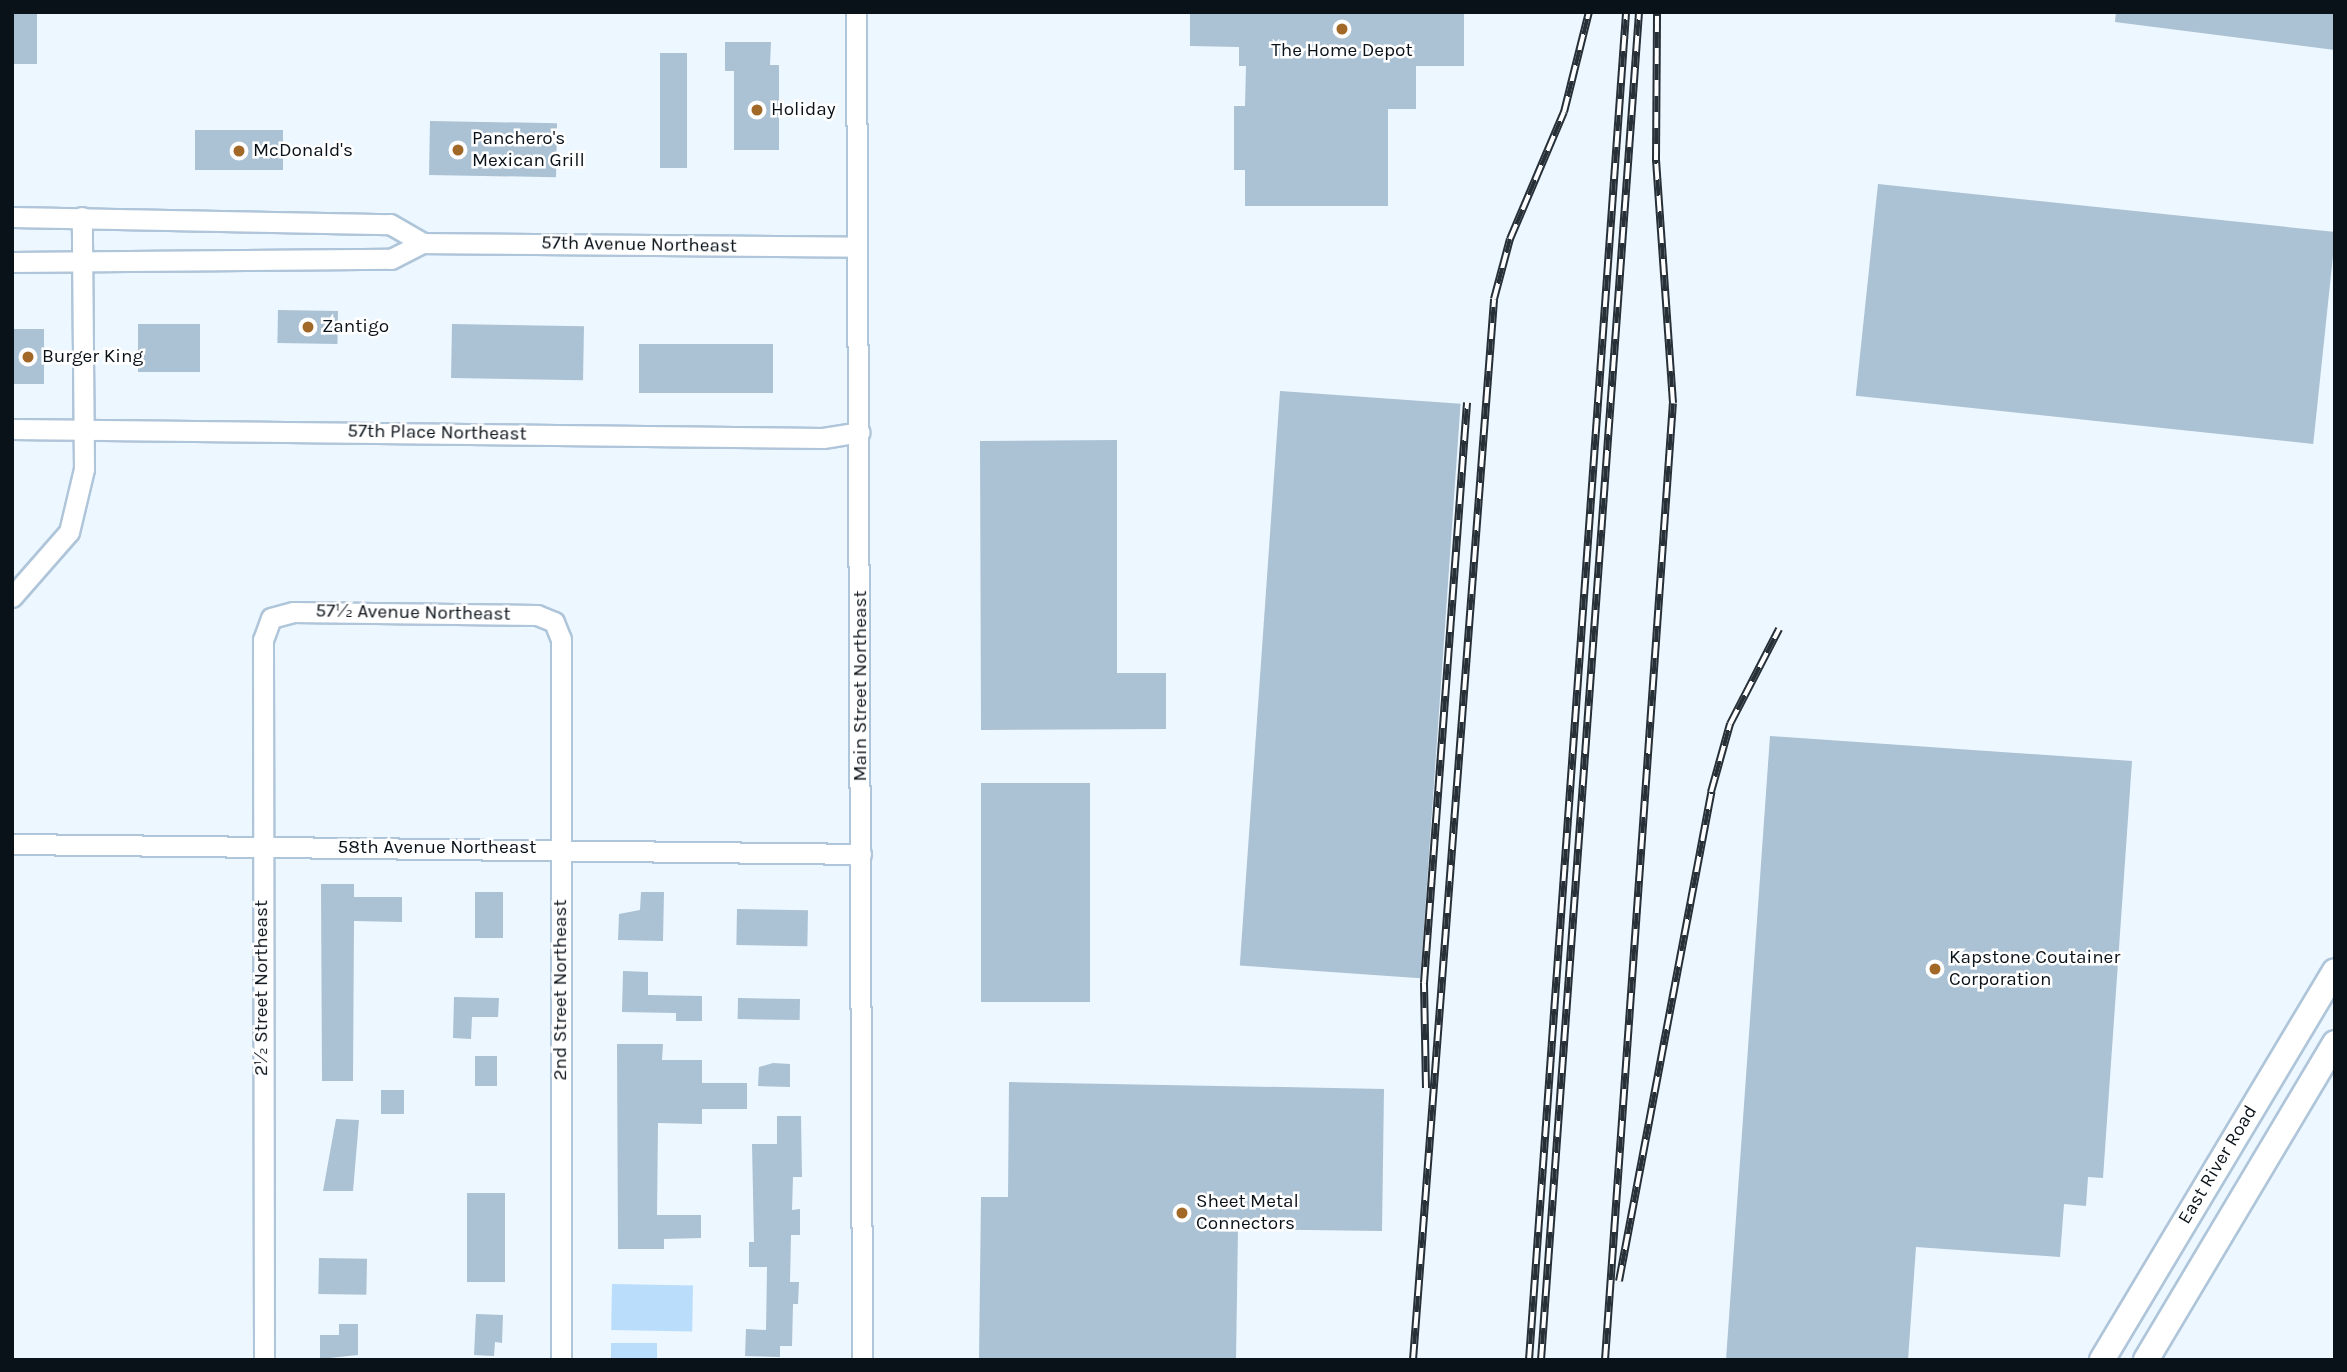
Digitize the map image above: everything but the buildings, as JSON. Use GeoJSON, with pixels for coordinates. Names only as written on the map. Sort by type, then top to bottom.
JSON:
{"type":"FeatureCollection","features":[{"type":"Feature","properties":{"kind":"main road","name":"East River Road"},"geometry":{"type":"LineString","coordinates":[[2102,1360],[2335,971]]}},
{"type":"Feature","properties":{"kind":"main road","name":"East River Road"},"geometry":{"type":"LineString","coordinates":[[2146,1360],[2335,1043]]}},
{"type":"Feature","properties":{"kind":"street","name":"Main Street Northeast"},"geometry":{"type":"LineString","coordinates":[[856,12],[856,247],[860,432],[862,1360]]}},
{"type":"Feature","properties":{"kind":"street","name":"57th Avenue Northeast"},"geometry":{"type":"LineString","coordinates":[[12,217],[390,224],[423,243]]}},
{"type":"Feature","properties":{"kind":"street"},"geometry":{"type":"LineString","coordinates":[[12,597],[69,532],[84,469],[82,217]]}},
{"type":"Feature","properties":{"kind":"street","name":"57th Avenue Northeast"},"geometry":{"type":"LineString","coordinates":[[12,261],[391,259],[423,243],[856,247]]}},
{"type":"Feature","properties":{"kind":"street","name":"57th Place Northeast"},"geometry":{"type":"LineString","coordinates":[[12,429],[823,439],[860,432]]}},
{"type":"Feature","properties":{"kind":"street","name":"57½ Avenue Northeast"},"geometry":{"type":"LineString","coordinates":[[271,618],[293,612],[537,615],[554,622]]}},
{"type":"Feature","properties":{"kind":"street","name":"2½ Street Northeast"},"geometry":{"type":"LineString","coordinates":[[264,1360],[263,640],[271,618]]}},
{"type":"Feature","properties":{"kind":"street","name":"2nd Street Northeast"},"geometry":{"type":"LineString","coordinates":[[554,622],[561,639],[561,1360]]}},
{"type":"Feature","properties":{"kind":"street","name":"58th Avenue Northeast"},"geometry":{"type":"LineString","coordinates":[[12,844],[861,854]]}},
{"type":"Feature","properties":{"kind":"shaded area"},"geometry":{"type":"Polygon","coordinates":[[[612,1284],[693,1285],[692,1331],[611,1330],[612,1284]]]}},
{"type":"Feature","properties":{"kind":"shaded area"},"geometry":{"type":"Polygon","coordinates":[[[611,1343],[657,1343],[657,1360],[611,1360],[611,1343]]]}},
{"type":"Feature","properties":{"kind":"railway"},"geometry":{"type":"LineString","coordinates":[[1413,1360],[1494,299],[1510,239],[1564,112],[1589,12]]}},
{"type":"Feature","properties":{"kind":"railway"},"geometry":{"type":"LineString","coordinates":[[1529,1360],[1626,12]]}},
{"type":"Feature","properties":{"kind":"railway"},"geometry":{"type":"LineString","coordinates":[[1541,1360],[1639,12]]}},
{"type":"Feature","properties":{"kind":"railway"},"geometry":{"type":"LineString","coordinates":[[1605,1360],[1673,403],[1656,160],[1657,12]]}},
{"type":"Feature","properties":{"kind":"railway"},"geometry":{"type":"LineString","coordinates":[[1426,1088],[1424,983],[1467,403]]}},
{"type":"Feature","properties":{"kind":"railway"},"geometry":{"type":"LineString","coordinates":[[1619,1281],[1711,792],[1730,724],[1779,629]]}},
{"type":"Feature","properties":{"kind":"place","name":"The Home Depot"},"geometry":{"type":"Point","coordinates":[1342,29]}},
{"type":"Feature","properties":{"kind":"place","name":"Holiday"},"geometry":{"type":"Point","coordinates":[757,110]}},
{"type":"Feature","properties":{"kind":"place","name":"Panchero's Mexican Grill"},"geometry":{"type":"Point","coordinates":[458,150]}},
{"type":"Feature","properties":{"kind":"place","name":"McDonald's"},"geometry":{"type":"Point","coordinates":[239,151]}},
{"type":"Feature","properties":{"kind":"place","name":"Zantigo"},"geometry":{"type":"Point","coordinates":[308,327]}},
{"type":"Feature","properties":{"kind":"place","name":"Burger King"},"geometry":{"type":"Point","coordinates":[28,357]}},
{"type":"Feature","properties":{"kind":"place","name":"Kapstone Coutainer Corporation"},"geometry":{"type":"Point","coordinates":[1935,969]}},
{"type":"Feature","properties":{"kind":"place","name":"Sheet Metal Connectors"},"geometry":{"type":"Point","coordinates":[1182,1213]}}]}
